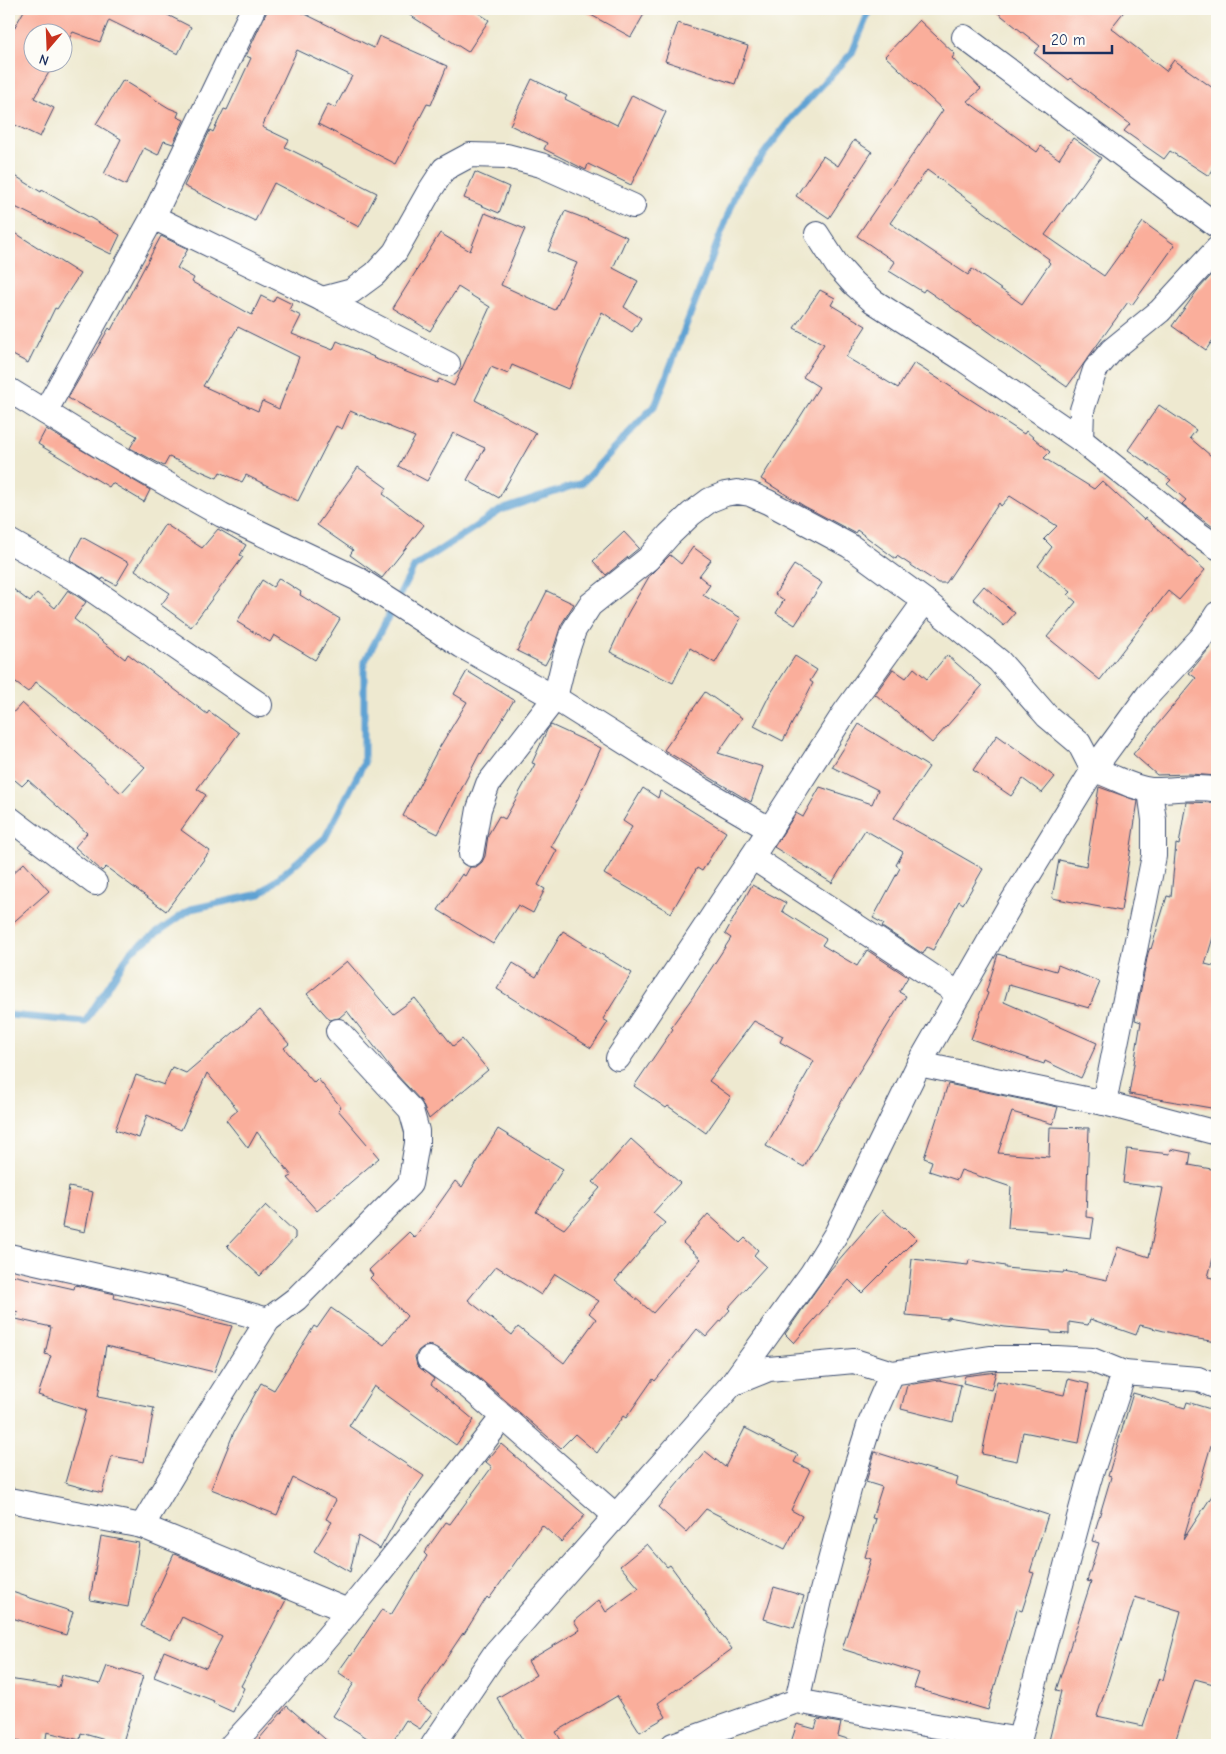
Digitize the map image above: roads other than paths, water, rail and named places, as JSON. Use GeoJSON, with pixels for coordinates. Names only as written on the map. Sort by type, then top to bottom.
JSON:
{"type":"FeatureCollection","features":[{"type":"Feature","properties":{"kind":"street"},"geometry":{"type":"LineString","coordinates":[[45,412],[153,217],[253,9]]}},
{"type":"Feature","properties":{"kind":"street"},"geometry":{"type":"LineString","coordinates":[[964,37],[1217,226]]}},
{"type":"Feature","properties":{"kind":"street"},"geometry":{"type":"LineString","coordinates":[[322,299],[352,291],[375,274],[395,252],[444,168],[470,155],[507,156],[541,165],[633,206]]}},
{"type":"Feature","properties":{"kind":"street"},"geometry":{"type":"LineString","coordinates":[[153,217],[322,299],[448,364]]}},
{"type":"Feature","properties":{"kind":"street"},"geometry":{"type":"LineString","coordinates":[[817,234],[837,264],[853,283],[873,301],[963,359],[1081,440],[1217,547]]}},
{"type":"Feature","properties":{"kind":"street"},"geometry":{"type":"LineString","coordinates":[[1081,440],[1082,410],[1095,370],[1112,350],[1160,311],[1217,249]]}},
{"type":"Feature","properties":{"kind":"street"},"geometry":{"type":"LineString","coordinates":[[9,390],[110,452],[222,515],[358,579],[462,646],[555,698],[682,778],[769,829]]}},
{"type":"Feature","properties":{"kind":"street"},"geometry":{"type":"LineString","coordinates":[[471,854],[479,809],[488,784],[555,698],[574,630],[590,604],[648,559],[691,514],[710,500],[737,492],[750,494],[825,531],[850,546],[925,601],[999,662],[1047,716],[1079,743],[1093,770],[1109,774],[1123,783],[1150,790],[1217,790]]}},
{"type":"Feature","properties":{"kind":"street"},"geometry":{"type":"LineString","coordinates":[[9,541],[82,582],[260,705]]}},
{"type":"Feature","properties":{"kind":"street"},"geometry":{"type":"LineString","coordinates":[[618,1058],[752,857],[845,712],[925,601]]}},
{"type":"Feature","properties":{"kind":"street"},"geometry":{"type":"LineString","coordinates":[[433,1745],[496,1652],[732,1384],[812,1274],[836,1234],[919,1064],[1009,907],[1093,770],[1148,695],[1203,636],[1217,614]]}},
{"type":"Feature","properties":{"kind":"street"},"geometry":{"type":"LineString","coordinates":[[1104,1103],[1154,856],[1154,820],[1150,790]]}},
{"type":"Feature","properties":{"kind":"street"},"geometry":{"type":"LineString","coordinates":[[9,818],[95,883]]}},
{"type":"Feature","properties":{"kind":"street"},"geometry":{"type":"LineString","coordinates":[[752,857],[959,994]]}},
{"type":"Feature","properties":{"kind":"street"},"geometry":{"type":"LineString","coordinates":[[142,1526],[268,1320],[296,1299],[410,1184],[417,1143],[417,1131],[411,1110],[338,1031]]}},
{"type":"Feature","properties":{"kind":"street"},"geometry":{"type":"LineString","coordinates":[[919,1064],[1104,1103],[1217,1133]]}},
{"type":"Feature","properties":{"kind":"street"},"geometry":{"type":"LineString","coordinates":[[9,1256],[177,1294],[268,1320]]}},
{"type":"Feature","properties":{"kind":"street"},"geometry":{"type":"LineString","coordinates":[[732,1384],[769,1369],[854,1361],[892,1373],[990,1358],[1057,1358],[1092,1360],[1124,1372],[1198,1379],[1217,1387]]}},
{"type":"Feature","properties":{"kind":"street"},"geometry":{"type":"LineString","coordinates":[[429,1359],[470,1388],[616,1516]]}},
{"type":"Feature","properties":{"kind":"street"},"geometry":{"type":"LineString","coordinates":[[674,1745],[797,1701],[1019,1743],[1089,1480],[1124,1372]]}},
{"type":"Feature","properties":{"kind":"street"},"geometry":{"type":"LineString","coordinates":[[797,1701],[822,1592],[850,1486],[869,1426],[892,1373]]}},
{"type":"Feature","properties":{"kind":"street"},"geometry":{"type":"LineString","coordinates":[[232,1745],[278,1695],[348,1611],[502,1418]]}},
{"type":"Feature","properties":{"kind":"street"},"geometry":{"type":"LineString","coordinates":[[9,1500],[142,1526],[348,1611]]}},
{"type":"Feature","properties":{"kind":"waterway"},"geometry":{"type":"LineString","coordinates":[[9,1015],[85,1022],[131,951],[191,909],[260,894],[325,838],[364,763],[364,663],[414,567],[501,510],[582,483],[656,404],[739,186],[793,116],[852,53],[870,9]]}}]}
